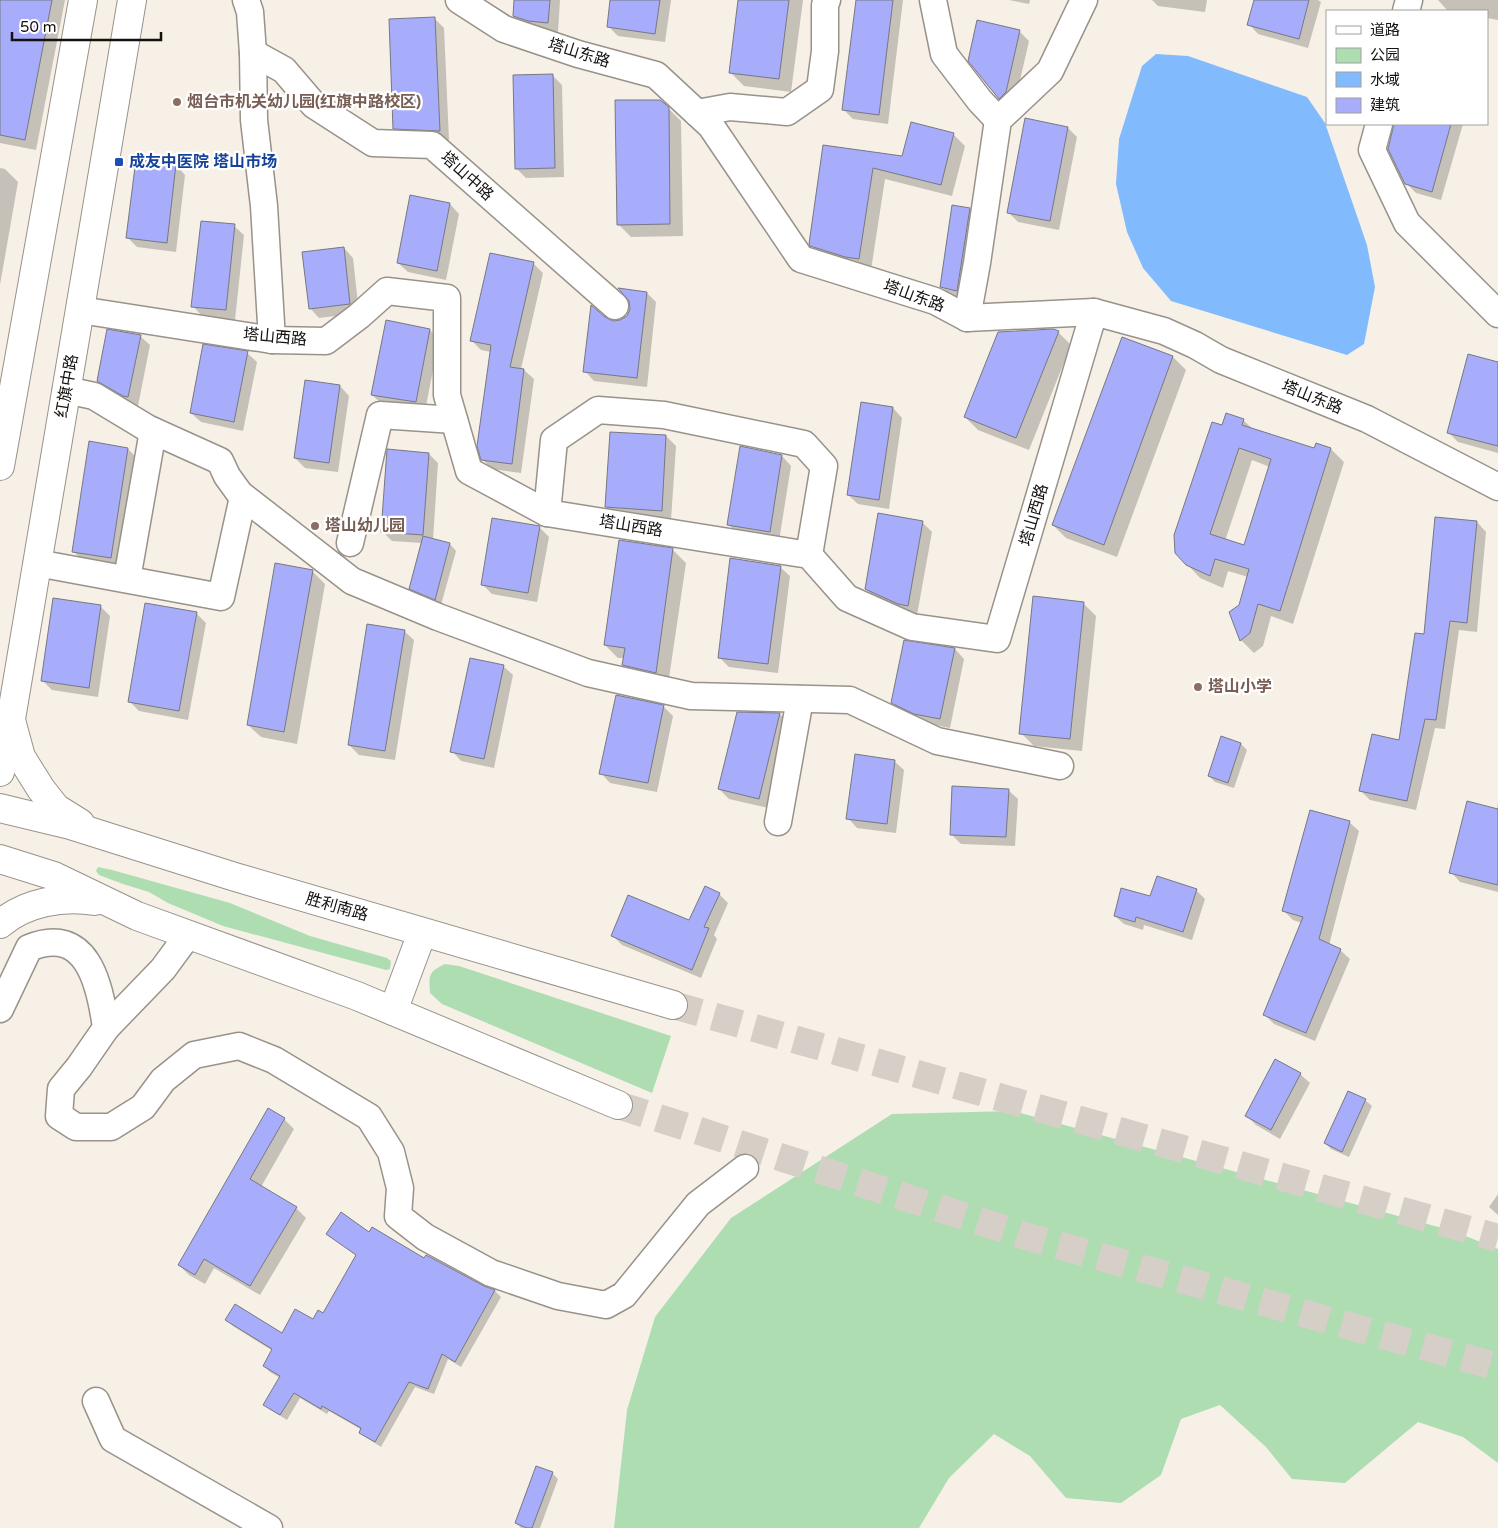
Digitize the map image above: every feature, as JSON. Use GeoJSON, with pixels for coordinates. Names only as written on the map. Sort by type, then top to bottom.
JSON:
{"type":"FeatureCollection","features":[{"type":"Feature","properties":{"kind":"main road"},"geometry":{"type":"LineString","coordinates":[[0,466],[83,0]]}},
{"type":"Feature","properties":{"kind":"main road","name":"红旗中路"},"geometry":{"type":"LineString","coordinates":[[0,772],[132,0]]}},
{"type":"Feature","properties":{"kind":"main road"},"geometry":{"type":"LineString","coordinates":[[10,718],[21,757],[41,789],[56,808],[101,835]]}},
{"type":"Feature","properties":{"kind":"main road","name":"胜利南路"},"geometry":{"type":"LineString","coordinates":[[0,808],[70,825],[422,933],[673,1005]]}},
{"type":"Feature","properties":{"kind":"main road"},"geometry":{"type":"LineString","coordinates":[[0,859],[54,876],[138,916],[357,996],[618,1105]]}},
{"type":"Feature","properties":{"kind":"main road"},"geometry":{"type":"LineString","coordinates":[[0,924],[21,912],[43,903],[62,899],[108,903]]}},
{"type":"Feature","properties":{"kind":"main road"},"geometry":{"type":"LineString","coordinates":[[393,1011],[422,933]]}},
{"type":"Feature","properties":{"kind":"street"},"geometry":{"type":"LineString","coordinates":[[246,0],[250,12],[254,120],[264,206],[272,340]]}},
{"type":"Feature","properties":{"kind":"street","name":"塔山东路"},"geometry":{"type":"LineString","coordinates":[[459,0],[504,29],[578,54],[656,75],[711,126],[801,259],[935,301],[967,318],[1094,312],[1164,331],[1195,345],[1221,360],[1367,419],[1498,487]]}},
{"type":"Feature","properties":{"kind":"street"},"geometry":{"type":"LineString","coordinates":[[697,113],[730,107],[787,112],[820,90],[825,50],[826,0]]}},
{"type":"Feature","properties":{"kind":"street"},"geometry":{"type":"LineString","coordinates":[[933,0],[944,54],[980,102],[998,120]]}},
{"type":"Feature","properties":{"kind":"street"},"geometry":{"type":"LineString","coordinates":[[967,318],[998,120],[1050,71],[1084,0]]}},
{"type":"Feature","properties":{"kind":"street","name":"塔山中路"},"geometry":{"type":"LineString","coordinates":[[253,54],[284,70],[314,105],[372,143],[432,146],[614,306]]}},
{"type":"Feature","properties":{"kind":"street"},"geometry":{"type":"LineString","coordinates":[[1379,125],[1372,150],[1407,223],[1498,314]]}},
{"type":"Feature","properties":{"kind":"street","name":"塔山西路"},"geometry":{"type":"LineString","coordinates":[[80,310],[272,340],[326,341],[359,316],[387,291],[447,298],[447,395],[469,471],[547,513],[809,555],[847,598],[912,627],[997,639],[1094,312]]}},
{"type":"Feature","properties":{"kind":"street"},"geometry":{"type":"LineString","coordinates":[[66,390],[94,396],[154,431],[220,460],[227,476],[243,497],[352,581],[438,617],[588,673],[691,696],[850,700],[938,741],[1060,766]]}},
{"type":"Feature","properties":{"kind":"street"},"geometry":{"type":"LineString","coordinates":[[547,513],[554,440],[598,410],[664,415],[804,444],[824,466],[809,555]]}},
{"type":"Feature","properties":{"kind":"street"},"geometry":{"type":"LineString","coordinates":[[350,542],[380,415],[454,420]]}},
{"type":"Feature","properties":{"kind":"street"},"geometry":{"type":"LineString","coordinates":[[127,580],[154,431]]}},
{"type":"Feature","properties":{"kind":"street"},"geometry":{"type":"LineString","coordinates":[[37,563],[222,597],[243,497]]}},
{"type":"Feature","properties":{"kind":"street"},"geometry":{"type":"LineString","coordinates":[[778,822],[800,699]]}},
{"type":"Feature","properties":{"kind":"street"},"geometry":{"type":"LineString","coordinates":[[188,935],[163,969],[106,1028],[61,1089],[59,1116],[76,1126],[111,1127],[143,1107],[163,1080],[194,1055],[239,1046],[274,1060],[370,1117],[391,1152],[400,1188],[398,1216],[424,1237],[491,1272],[558,1296],[606,1305],[624,1295],[698,1204],[745,1168]]}},
{"type":"Feature","properties":{"kind":"street"},"geometry":{"type":"LineString","coordinates":[[0,1009],[29,948],[40,943],[62,943],[79,950],[95,976],[102,1000],[106,1028]]}},
{"type":"Feature","properties":{"kind":"street"},"geometry":{"type":"LineString","coordinates":[[96,1401],[112,1439],[269,1528]]}},
{"type":"Feature","properties":{"kind":"green space"},"geometry":{"type":"Polygon","coordinates":[[[98,867],[230,903],[310,936],[387,958],[391,961],[390,969],[386,970],[223,926],[168,903],[149,892],[99,875],[96,871],[98,867]]]}},
{"type":"Feature","properties":{"kind":"green space"},"geometry":{"type":"Polygon","coordinates":[[[445,964],[459,966],[671,1036],[652,1093],[442,1004],[430,993],[430,978],[435,969],[445,964]]]}},
{"type":"Feature","properties":{"kind":"green space"},"geometry":{"type":"Polygon","coordinates":[[[1013,1111],[1453,1231],[1498,1249],[1498,1463],[1463,1437],[1418,1422],[1345,1483],[1292,1479],[1266,1447],[1220,1405],[1181,1419],[1161,1475],[1121,1503],[1066,1498],[1030,1456],[994,1434],[949,1478],[919,1528],[614,1528],[627,1410],[655,1317],[731,1218],[892,1114],[1013,1111]]]}},
{"type":"Feature","properties":{"kind":"water"},"geometry":{"type":"Polygon","coordinates":[[[1156,54],[1188,56],[1307,97],[1325,123],[1367,245],[1375,287],[1364,344],[1347,355],[1171,301],[1143,268],[1127,232],[1116,184],[1119,139],[1142,66],[1156,54]]]}},
{"type":"Feature","properties":{"kind":"building"},"geometry":{"type":"Polygon","coordinates":[[[0,0],[52,0],[25,140],[0,135],[0,0]]]}},
{"type":"Feature","properties":{"kind":"building"},"geometry":{"type":"Polygon","coordinates":[[[514,0],[550,0],[548,23],[528,21],[513,16],[514,0]]]}},
{"type":"Feature","properties":{"kind":"building"},"geometry":{"type":"Polygon","coordinates":[[[610,0],[660,0],[655,34],[607,27],[610,0]]]}},
{"type":"Feature","properties":{"kind":"building"},"geometry":{"type":"Polygon","coordinates":[[[738,0],[789,0],[779,79],[729,73],[738,0]]]}},
{"type":"Feature","properties":{"kind":"building"},"geometry":{"type":"Polygon","coordinates":[[[856,0],[893,0],[879,115],[842,110],[856,0]]]}},
{"type":"Feature","properties":{"kind":"building"},"geometry":{"type":"Polygon","coordinates":[[[1254,0],[1309,0],[1299,39],[1247,25],[1254,0]]]}},
{"type":"Feature","properties":{"kind":"building"},"geometry":{"type":"Polygon","coordinates":[[[435,17],[440,131],[393,129],[389,19],[435,17]]]}},
{"type":"Feature","properties":{"kind":"building"},"geometry":{"type":"Polygon","coordinates":[[[977,20],[1020,30],[1006,92],[999,99],[968,61],[977,20]]]}},
{"type":"Feature","properties":{"kind":"building"},"geometry":{"type":"Polygon","coordinates":[[[553,74],[555,168],[515,169],[513,75],[553,74]]]}},
{"type":"Feature","properties":{"kind":"building"},"geometry":{"type":"Polygon","coordinates":[[[615,100],[660,100],[669,107],[670,224],[617,225],[615,100]]]}},
{"type":"Feature","properties":{"kind":"building"},"geometry":{"type":"Polygon","coordinates":[[[1025,118],[1068,127],[1050,221],[1007,213],[1025,118]]]}},
{"type":"Feature","properties":{"kind":"building"},"geometry":{"type":"Polygon","coordinates":[[[911,122],[954,133],[941,185],[873,168],[859,259],[845,257],[810,246],[823,145],[902,156],[911,122]]]}},
{"type":"Feature","properties":{"kind":"building"},"geometry":{"type":"Polygon","coordinates":[[[1394,125],[1451,125],[1432,192],[1405,184],[1388,149],[1394,125]]]}},
{"type":"Feature","properties":{"kind":"building"},"geometry":{"type":"Polygon","coordinates":[[[136,159],[176,164],[167,243],[126,238],[136,159]]]}},
{"type":"Feature","properties":{"kind":"building"},"geometry":{"type":"Polygon","coordinates":[[[410,195],[450,203],[437,271],[397,263],[410,195]]]}},
{"type":"Feature","properties":{"kind":"building"},"geometry":{"type":"Polygon","coordinates":[[[952,205],[970,208],[957,291],[940,287],[952,205]]]}},
{"type":"Feature","properties":{"kind":"building"},"geometry":{"type":"Polygon","coordinates":[[[201,221],[235,224],[226,310],[191,307],[201,221]]]}},
{"type":"Feature","properties":{"kind":"building"},"geometry":{"type":"Polygon","coordinates":[[[344,247],[350,304],[309,309],[302,252],[344,247]]]}},
{"type":"Feature","properties":{"kind":"building"},"geometry":{"type":"Polygon","coordinates":[[[490,253],[534,262],[510,367],[524,369],[512,464],[481,460],[477,446],[491,345],[470,341],[490,253]]]}},
{"type":"Feature","properties":{"kind":"building"},"geometry":{"type":"Polygon","coordinates":[[[618,288],[647,292],[637,378],[583,372],[591,305],[613,321],[627,316],[630,309],[629,301],[618,288]]]}},
{"type":"Feature","properties":{"kind":"building"},"geometry":{"type":"Polygon","coordinates":[[[386,320],[430,329],[416,402],[371,395],[386,320]]]}},
{"type":"Feature","properties":{"kind":"building"},"geometry":{"type":"Polygon","coordinates":[[[107,329],[141,335],[128,397],[97,381],[107,329]]]}},
{"type":"Feature","properties":{"kind":"building"},"geometry":{"type":"Polygon","coordinates":[[[1053,329],[1059,331],[1016,438],[964,417],[998,332],[1053,329]]]}},
{"type":"Feature","properties":{"kind":"building"},"geometry":{"type":"Polygon","coordinates":[[[1122,337],[1173,356],[1104,545],[1052,525],[1122,337]]]}},
{"type":"Feature","properties":{"kind":"building"},"geometry":{"type":"Polygon","coordinates":[[[203,344],[248,351],[234,422],[190,413],[203,344]]]}},
{"type":"Feature","properties":{"kind":"building"},"geometry":{"type":"Polygon","coordinates":[[[1468,354],[1498,362],[1498,446],[1447,433],[1468,354]]]}},
{"type":"Feature","properties":{"kind":"building"},"geometry":{"type":"Polygon","coordinates":[[[305,380],[340,385],[329,463],[294,458],[305,380]]]}},
{"type":"Feature","properties":{"kind":"building"},"geometry":{"type":"Polygon","coordinates":[[[861,402],[893,407],[879,500],[847,495],[861,402]]]}},
{"type":"Feature","properties":{"kind":"building"},"geometry":{"type":"Polygon","coordinates":[[[1226,413],[1244,419],[1242,425],[1314,448],[1316,443],[1331,448],[1280,611],[1258,604],[1250,633],[1240,641],[1229,612],[1239,605],[1249,569],[1215,559],[1210,576],[1186,565],[1175,553],[1174,535],[1212,422],[1222,425],[1226,413]],[[1239,448],[1210,534],[1244,545],[1271,459],[1239,448]]]}},
{"type":"Feature","properties":{"kind":"building"},"geometry":{"type":"Polygon","coordinates":[[[610,432],[666,435],[662,511],[605,507],[610,432]]]}},
{"type":"Feature","properties":{"kind":"building"},"geometry":{"type":"Polygon","coordinates":[[[89,441],[128,448],[111,558],[72,552],[89,441]]]}},
{"type":"Feature","properties":{"kind":"building"},"geometry":{"type":"Polygon","coordinates":[[[740,446],[782,455],[770,532],[727,525],[740,446]]]}},
{"type":"Feature","properties":{"kind":"building"},"geometry":{"type":"Polygon","coordinates":[[[387,449],[429,453],[423,535],[381,532],[387,449]]]}},
{"type":"Feature","properties":{"kind":"building"},"geometry":{"type":"Polygon","coordinates":[[[878,513],[923,521],[908,606],[898,604],[865,589],[878,513]]]}},
{"type":"Feature","properties":{"kind":"building"},"geometry":{"type":"Polygon","coordinates":[[[1435,517],[1477,521],[1467,623],[1450,621],[1436,720],[1425,719],[1407,801],[1359,791],[1372,734],[1399,740],[1415,633],[1424,634],[1435,517]]]}},
{"type":"Feature","properties":{"kind":"building"},"geometry":{"type":"Polygon","coordinates":[[[492,518],[540,526],[528,593],[481,585],[492,518]]]}},
{"type":"Feature","properties":{"kind":"building"},"geometry":{"type":"Polygon","coordinates":[[[423,536],[450,543],[435,600],[409,589],[423,536]]]}},
{"type":"Feature","properties":{"kind":"building"},"geometry":{"type":"Polygon","coordinates":[[[619,540],[673,548],[656,673],[622,665],[625,648],[604,645],[619,540]]]}},
{"type":"Feature","properties":{"kind":"building"},"geometry":{"type":"Polygon","coordinates":[[[730,558],[781,566],[768,664],[718,658],[730,558]]]}},
{"type":"Feature","properties":{"kind":"building"},"geometry":{"type":"Polygon","coordinates":[[[275,563],[313,570],[284,732],[247,725],[275,563]]]}},
{"type":"Feature","properties":{"kind":"building"},"geometry":{"type":"Polygon","coordinates":[[[1033,596],[1084,602],[1070,739],[1019,734],[1033,596]]]}},
{"type":"Feature","properties":{"kind":"building"},"geometry":{"type":"Polygon","coordinates":[[[53,598],[101,605],[89,688],[41,681],[53,598]]]}},
{"type":"Feature","properties":{"kind":"building"},"geometry":{"type":"Polygon","coordinates":[[[145,603],[197,612],[179,711],[128,702],[145,603]]]}},
{"type":"Feature","properties":{"kind":"building"},"geometry":{"type":"Polygon","coordinates":[[[367,624],[405,630],[385,751],[348,745],[367,624]]]}},
{"type":"Feature","properties":{"kind":"building"},"geometry":{"type":"Polygon","coordinates":[[[904,640],[955,648],[940,719],[914,714],[891,703],[904,640]]]}},
{"type":"Feature","properties":{"kind":"building"},"geometry":{"type":"Polygon","coordinates":[[[470,658],[504,665],[484,759],[450,752],[470,658]]]}},
{"type":"Feature","properties":{"kind":"building"},"geometry":{"type":"Polygon","coordinates":[[[616,695],[664,705],[648,783],[599,774],[616,695]]]}},
{"type":"Feature","properties":{"kind":"building"},"geometry":{"type":"Polygon","coordinates":[[[737,712],[780,713],[759,799],[718,789],[737,712]]]}},
{"type":"Feature","properties":{"kind":"building"},"geometry":{"type":"Polygon","coordinates":[[[1221,736],[1241,743],[1228,783],[1208,776],[1221,736]]]}},
{"type":"Feature","properties":{"kind":"building"},"geometry":{"type":"Polygon","coordinates":[[[855,754],[895,760],[887,824],[846,819],[855,754]]]}},
{"type":"Feature","properties":{"kind":"building"},"geometry":{"type":"Polygon","coordinates":[[[952,786],[1009,789],[1006,837],[950,835],[952,786]]]}},
{"type":"Feature","properties":{"kind":"building"},"geometry":{"type":"Polygon","coordinates":[[[1467,801],[1498,809],[1498,885],[1449,873],[1467,801]]]}},
{"type":"Feature","properties":{"kind":"building"},"geometry":{"type":"Polygon","coordinates":[[[1310,810],[1350,821],[1319,939],[1341,949],[1306,1033],[1263,1015],[1303,917],[1282,911],[1310,810]]]}},
{"type":"Feature","properties":{"kind":"building"},"geometry":{"type":"Polygon","coordinates":[[[1157,876],[1197,889],[1183,932],[1136,917],[1135,922],[1114,916],[1121,888],[1150,896],[1157,876]]]}},
{"type":"Feature","properties":{"kind":"building"},"geometry":{"type":"Polygon","coordinates":[[[705,886],[720,893],[704,927],[709,928],[692,970],[611,936],[628,895],[689,920],[705,886]]]}},
{"type":"Feature","properties":{"kind":"building"},"geometry":{"type":"Polygon","coordinates":[[[1275,1059],[1301,1073],[1271,1130],[1245,1116],[1275,1059]]]}},
{"type":"Feature","properties":{"kind":"building"},"geometry":{"type":"Polygon","coordinates":[[[1348,1091],[1366,1099],[1342,1152],[1324,1143],[1348,1091]]]}},
{"type":"Feature","properties":{"kind":"building"},"geometry":{"type":"Polygon","coordinates":[[[268,1108],[285,1118],[250,1179],[297,1207],[250,1286],[204,1259],[195,1275],[178,1265],[268,1108]]]}},
{"type":"Feature","properties":{"kind":"building"},"geometry":{"type":"Polygon","coordinates":[[[341,1212],[369,1232],[372,1227],[424,1258],[426,1255],[495,1290],[455,1362],[442,1354],[428,1389],[409,1382],[375,1442],[359,1433],[361,1428],[322,1406],[321,1409],[294,1393],[280,1415],[263,1405],[280,1376],[263,1366],[272,1349],[225,1320],[235,1304],[282,1333],[295,1309],[313,1319],[318,1310],[323,1313],[356,1255],[326,1234],[341,1212]]]}},
{"type":"Feature","properties":{"kind":"building"},"geometry":{"type":"Polygon","coordinates":[[[536,1466],[553,1472],[532,1528],[527,1528],[515,1523],[536,1466]]]}},
{"type":"Feature","properties":{"kind":"tunnel"},"geometry":{"type":"LineString","coordinates":[[673,1005],[1498,1238]]}},
{"type":"Feature","properties":{"kind":"tunnel"},"geometry":{"type":"LineString","coordinates":[[618,1105],[1032,1238],[1498,1367]]}},
{"type":"Feature","properties":{"kind":"place","name":"烟台市机关幼儿园(红旗中路校区)"},"geometry":{"type":"Point","coordinates":[177,102]}},
{"type":"Feature","properties":{"kind":"place","name":"成友中医院 塔山市场"},"geometry":{"type":"Point","coordinates":[119,162]}},
{"type":"Feature","properties":{"kind":"place","name":"塔山幼儿园"},"geometry":{"type":"Point","coordinates":[315,526]}},
{"type":"Feature","properties":{"kind":"place","name":"塔山小学"},"geometry":{"type":"Point","coordinates":[1198,687]}}]}
